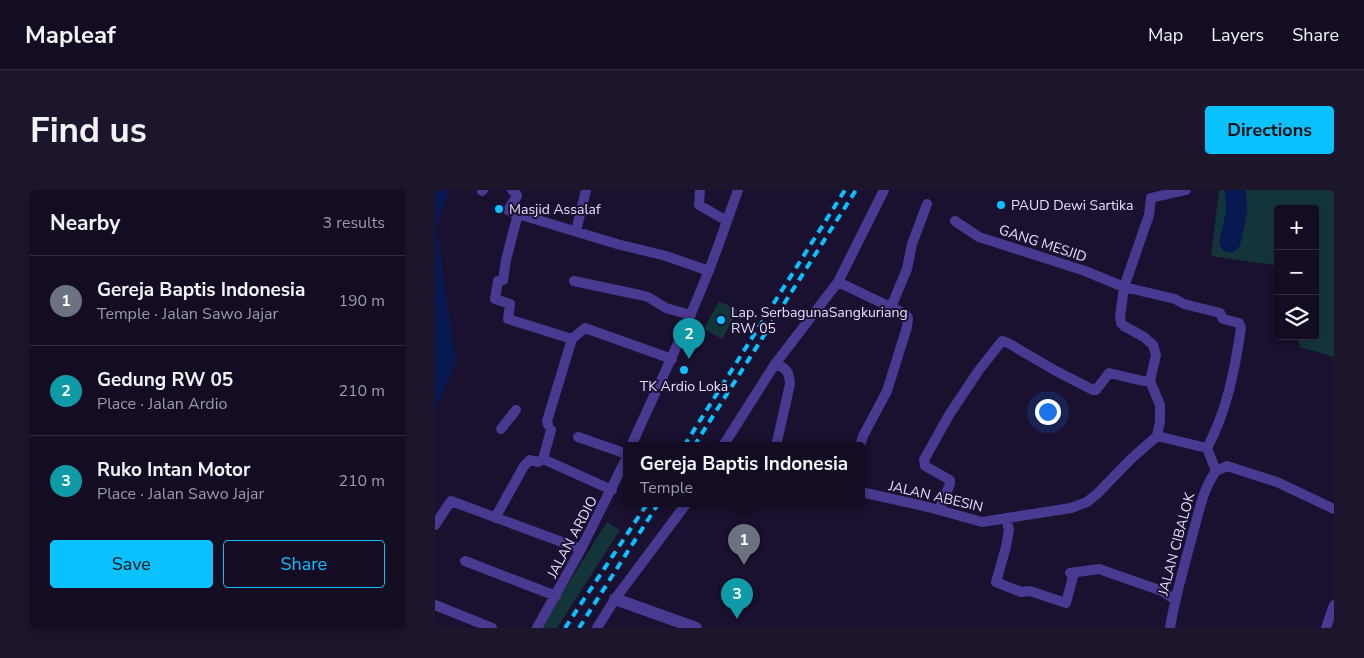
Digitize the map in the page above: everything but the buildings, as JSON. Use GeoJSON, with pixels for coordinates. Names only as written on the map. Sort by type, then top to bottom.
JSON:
{"type":"FeatureCollection","features":[{"type":"Feature","properties":{"kind":"street"},"geometry":{"type":"LineString","coordinates":[[512,190],[517,196],[508,210],[666,256],[709,271]]}},
{"type":"Feature","properties":{"kind":"street"},"geometry":{"type":"LineString","coordinates":[[575,231],[586,190]]}},
{"type":"Feature","properties":{"kind":"street"},"geometry":{"type":"LineString","coordinates":[[700,190],[699,205],[727,221]]}},
{"type":"Feature","properties":{"kind":"street"},"geometry":{"type":"LineString","coordinates":[[633,442],[691,315],[738,190]]}},
{"type":"Feature","properties":{"kind":"street"},"geometry":{"type":"LineString","coordinates":[[726,442],[775,364],[838,282],[884,190]]}},
{"type":"Feature","properties":{"kind":"street"},"geometry":{"type":"LineString","coordinates":[[1186,190],[1151,198],[1149,215],[1124,287],[1120,317],[1121,323],[1153,345],[1156,355],[1150,381],[1161,405],[1157,436],[1207,448],[1216,471],[1227,466],[1277,482],[1334,509]]}},
{"type":"Feature","properties":{"kind":"street"},"geometry":{"type":"LineString","coordinates":[[891,307],[907,269],[912,244],[927,204]]}},
{"type":"Feature","properties":{"kind":"street"},"geometry":{"type":"LineString","coordinates":[[518,214],[506,260],[503,280],[498,281],[495,299],[510,304],[509,320],[571,339]]}},
{"type":"Feature","properties":{"kind":"street","name":"GANG MESJID"},"geometry":{"type":"LineString","coordinates":[[955,221],[979,237],[1085,271],[1124,287],[1175,299],[1184,304],[1220,313],[1223,319],[1239,323],[1241,328],[1235,363],[1217,429],[1207,448]]}},
{"type":"Feature","properties":{"kind":"street"},"geometry":{"type":"LineString","coordinates":[[574,281],[640,294],[665,308],[691,315]]}},
{"type":"Feature","properties":{"kind":"street"},"geometry":{"type":"LineString","coordinates":[[838,282],[905,314],[908,318],[907,327],[887,391],[861,442]]}},
{"type":"Feature","properties":{"kind":"street"},"geometry":{"type":"LineString","coordinates":[[495,518],[527,462],[531,460],[540,462],[543,459],[550,428],[547,421],[571,339],[585,328],[672,359]]}},
{"type":"Feature","properties":{"kind":"street"},"geometry":{"type":"LineString","coordinates":[[939,510],[950,480],[925,466],[924,460],[949,415],[979,370],[1002,341],[1093,390],[1096,390],[1109,373],[1150,381]]}},
{"type":"Feature","properties":{"kind":"street"},"geometry":{"type":"LineString","coordinates":[[775,364],[787,370],[789,374],[789,384],[777,442]]}},
{"type":"Feature","properties":{"kind":"street"},"geometry":{"type":"LineString","coordinates":[[501,429],[516,410]]}},
{"type":"Feature","properties":{"kind":"street","name":"JALAN ABESIN"},"geometry":{"type":"LineString","coordinates":[[865,493],[982,522],[1071,508],[1087,502],[1148,442],[1157,436]]}},
{"type":"Feature","properties":{"kind":"street"},"geometry":{"type":"LineString","coordinates":[[578,437],[623,454]]}},
{"type":"Feature","properties":{"kind":"street"},"geometry":{"type":"LineString","coordinates":[[543,459],[612,490]]}},
{"type":"Feature","properties":{"kind":"street","name":"JALAN ARDIO"},"geometry":{"type":"LineString","coordinates":[[537,628],[581,549],[623,465]]}},
{"type":"Feature","properties":{"kind":"street","name":"JALAN CIBALOK"},"geometry":{"type":"LineString","coordinates":[[1170,628],[1175,600],[1203,499],[1209,482],[1216,471]]}},
{"type":"Feature","properties":{"kind":"street"},"geometry":{"type":"LineString","coordinates":[[435,525],[451,500],[581,549]]}},
{"type":"Feature","properties":{"kind":"street"},"geometry":{"type":"LineString","coordinates":[[597,628],[615,599],[684,507]]}},
{"type":"Feature","properties":{"kind":"street"},"geometry":{"type":"LineString","coordinates":[[1006,518],[1009,530],[996,582],[1021,592],[1030,591],[1066,602],[1072,573],[1099,569],[1162,590],[1175,600]]}},
{"type":"Feature","properties":{"kind":"street"},"geometry":{"type":"LineString","coordinates":[[465,561],[556,596]]}},
{"type":"Feature","properties":{"kind":"street"},"geometry":{"type":"LineString","coordinates":[[615,599],[696,628]]}},
{"type":"Feature","properties":{"kind":"street"},"geometry":{"type":"LineString","coordinates":[[435,605],[492,628]]}},
{"type":"Feature","properties":{"kind":"street"},"geometry":{"type":"LineString","coordinates":[[1325,628],[1334,606]]}},
{"type":"Feature","properties":{"kind":"green space"},"geometry":{"type":"Polygon","coordinates":[[[1219,190],[1334,190],[1334,357],[1300,347],[1298,340],[1319,340],[1319,205],[1274,205],[1274,265],[1211,256],[1219,190]]]}},
{"type":"Feature","properties":{"kind":"green space","name":"Lap. SerbagunaSangkuriang RW 05"},"geometry":{"type":"Polygon","coordinates":[[[719,301],[738,310],[722,339],[704,329],[719,301]]]}},
{"type":"Feature","properties":{"kind":"green space"},"geometry":{"type":"Polygon","coordinates":[[[607,522],[620,530],[557,628],[540,628],[607,522]]]}},
{"type":"Feature","properties":{"kind":"shaded area"},"geometry":{"type":"Polygon","coordinates":[[[435,190],[450,190],[440,214],[437,228],[456,361],[435,411],[435,190]]]}},
{"type":"Feature","properties":{"kind":"waterway"},"geometry":{"type":"LineString","coordinates":[[1230,242],[1237,210],[1235,190]]}},
{"type":"Feature","properties":{"kind":"railway"},"geometry":{"type":"LineString","coordinates":[[687,442],[845,190]]}},
{"type":"Feature","properties":{"kind":"railway"},"geometry":{"type":"LineString","coordinates":[[697,442],[856,190]]}},
{"type":"Feature","properties":{"kind":"railway"},"geometry":{"type":"LineString","coordinates":[[565,628],[645,507]]}},
{"type":"Feature","properties":{"kind":"railway"},"geometry":{"type":"LineString","coordinates":[[579,628],[656,507]]}},
{"type":"Feature","properties":{"kind":"place","name":"PAUD Dewi Sartika"},"geometry":{"type":"Point","coordinates":[1001,205]}},
{"type":"Feature","properties":{"kind":"place","name":"Masjid Assalaf"},"geometry":{"type":"Point","coordinates":[499,209]}},
{"type":"Feature","properties":{"kind":"place","name":"Lap. SerbagunaSangkuriang RW 05"},"geometry":{"type":"Point","coordinates":[721,320]}},
{"type":"Feature","properties":{"kind":"place","name":"Gedung RW 05"},"geometry":{"type":"Point","coordinates":[689,359]}},
{"type":"Feature","properties":{"kind":"place","name":"TK Ardio Loka"},"geometry":{"type":"Point","coordinates":[684,370]}},
{"type":"Feature","properties":{"kind":"place","name":"Gereja Baptis Indonesia"},"geometry":{"type":"Point","coordinates":[744,565]}},
{"type":"Feature","properties":{"kind":"place","name":"Ruko Intan Motor"},"geometry":{"type":"Point","coordinates":[737,619]}}]}
